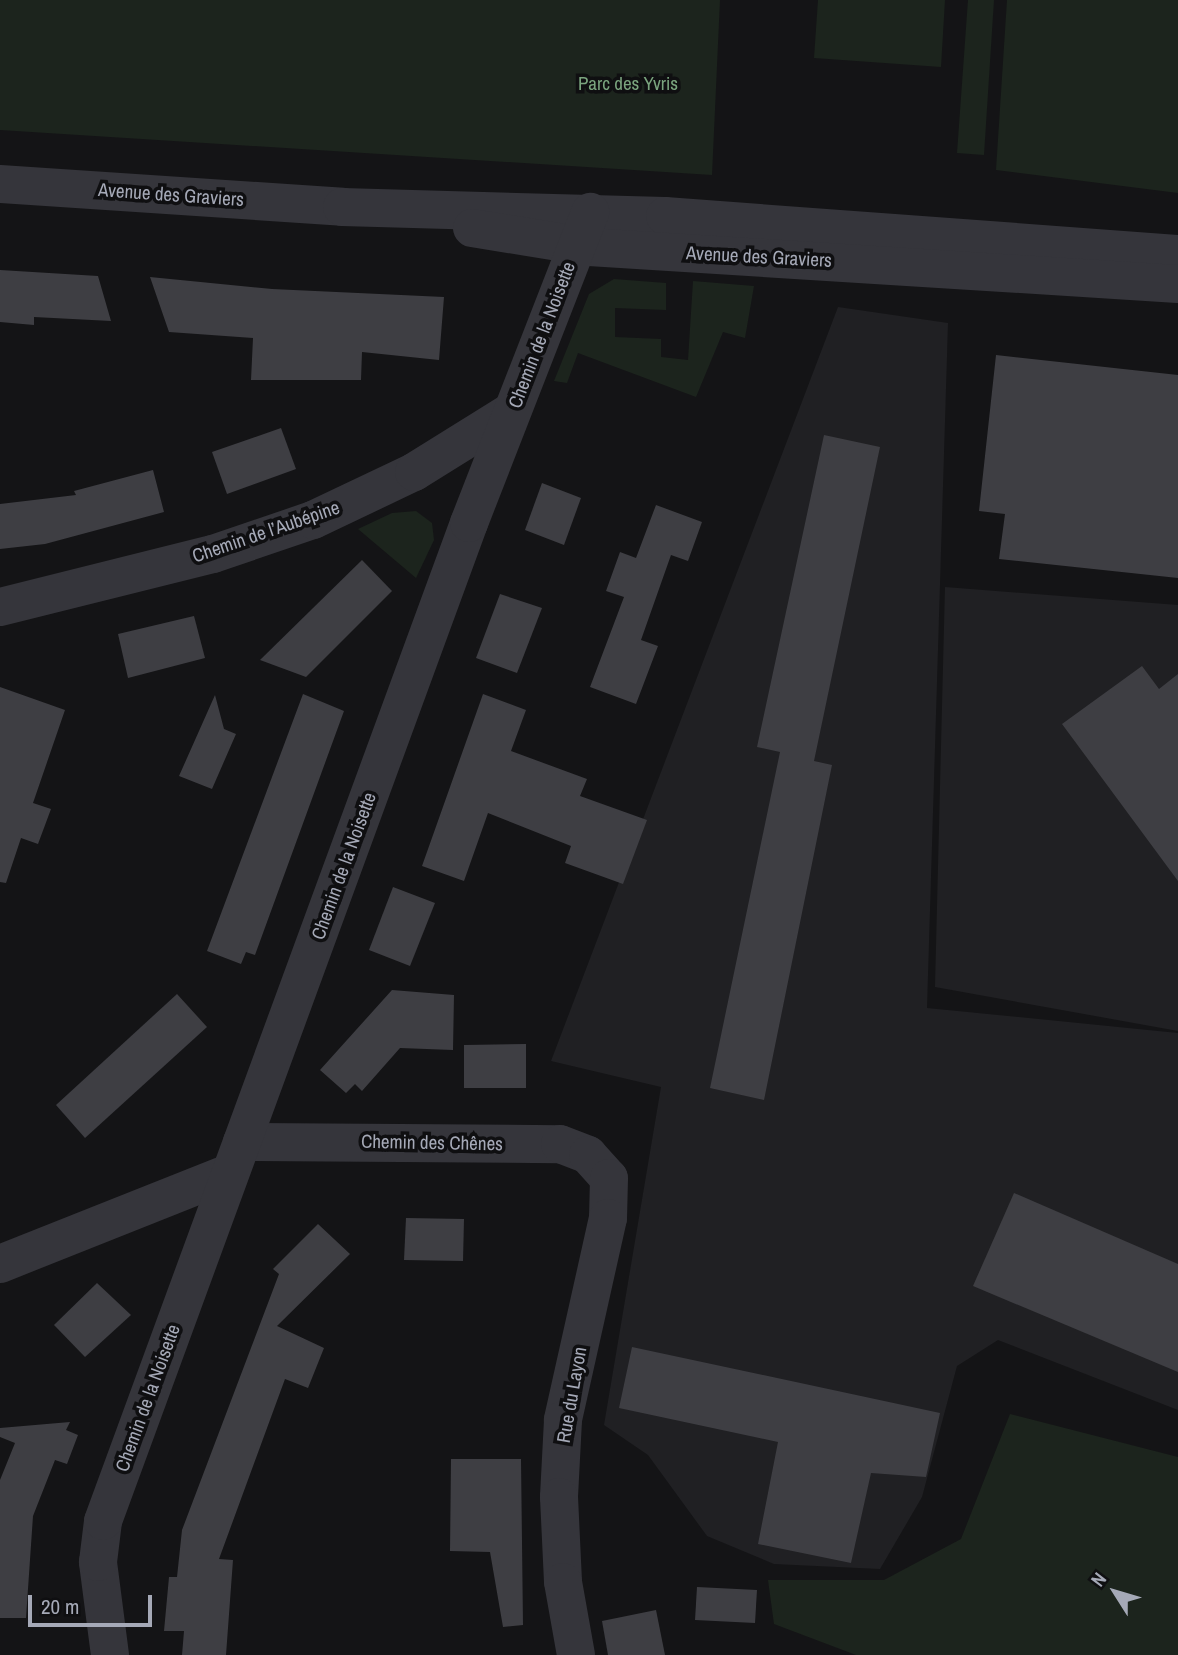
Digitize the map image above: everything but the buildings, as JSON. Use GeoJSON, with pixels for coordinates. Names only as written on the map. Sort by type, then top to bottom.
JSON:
{"type":"FeatureCollection","features":[{"type":"Feature","properties":{"kind":"street","name":"Avenue des Graviers"},"geometry":{"type":"LineString","coordinates":[[0,184],[342,207],[1178,285]]}},
{"type":"Feature","properties":{"kind":"street","name":"Avenue des Graviers"},"geometry":{"type":"LineString","coordinates":[[583,229],[1178,254]]}},
{"type":"Feature","properties":{"kind":"street","name":"Chemin de la Noisette"},"geometry":{"type":"LineString","coordinates":[[110,1655],[98,1562],[103,1521],[512,411],[583,229]]}},
{"type":"Feature","properties":{"kind":"street","name":"Chemin de l’Aubépine"},"geometry":{"type":"LineString","coordinates":[[0,607],[213,554],[313,520],[414,472],[512,411]]}},
{"type":"Feature","properties":{"kind":"street","name":"Chemin des Chênes"},"geometry":{"type":"LineString","coordinates":[[0,1264],[235,1157],[560,1144],[588,1155],[609,1178]]}},
{"type":"Feature","properties":{"kind":"street","name":"Rue du Layon"},"geometry":{"type":"LineString","coordinates":[[576,1655],[563,1582],[559,1497],[563,1420],[608,1219],[609,1178]]}},
{"type":"Feature","properties":{"kind":"shaded area"},"geometry":{"type":"Polygon","coordinates":[[[838,307],[948,323],[927,1008],[1178,1033],[1178,1410],[998,1340],[957,1366],[922,1497],[880,1569],[774,1564],[707,1536],[648,1455],[604,1425],[661,1087],[551,1061],[838,307]]]}},
{"type":"Feature","properties":{"kind":"shaded area"},"geometry":{"type":"Polygon","coordinates":[[[945,587],[1178,605],[1178,1031],[935,987],[945,587]]]}},
{"type":"Feature","properties":{"kind":"green space","name":"Parc des Yvris"},"geometry":{"type":"Polygon","coordinates":[[[0,0],[720,0],[712,175],[0,130],[0,0]]]}},
{"type":"Feature","properties":{"kind":"green space"},"geometry":{"type":"Polygon","coordinates":[[[818,0],[945,0],[941,67],[814,58],[818,0]]]}},
{"type":"Feature","properties":{"kind":"green space"},"geometry":{"type":"Polygon","coordinates":[[[968,0],[994,0],[984,155],[957,153],[968,0]]]}},
{"type":"Feature","properties":{"kind":"green space"},"geometry":{"type":"Polygon","coordinates":[[[1007,0],[1178,0],[1178,193],[996,170],[1007,0]]]}},
{"type":"Feature","properties":{"kind":"green space"},"geometry":{"type":"Polygon","coordinates":[[[614,279],[666,283],[666,310],[615,308],[615,337],[661,339],[661,357],[688,360],[693,281],[754,286],[745,338],[723,332],[696,397],[578,353],[567,383],[554,381],[589,294],[614,279]]]}},
{"type":"Feature","properties":{"kind":"green space"},"geometry":{"type":"Polygon","coordinates":[[[416,511],[432,523],[434,540],[416,578],[358,529],[392,513],[416,511]]]}},
{"type":"Feature","properties":{"kind":"green space"},"geometry":{"type":"Polygon","coordinates":[[[1010,1414],[1178,1457],[1178,1655],[856,1655],[774,1624],[768,1580],[884,1580],[961,1539],[1010,1414]]]}}]}
